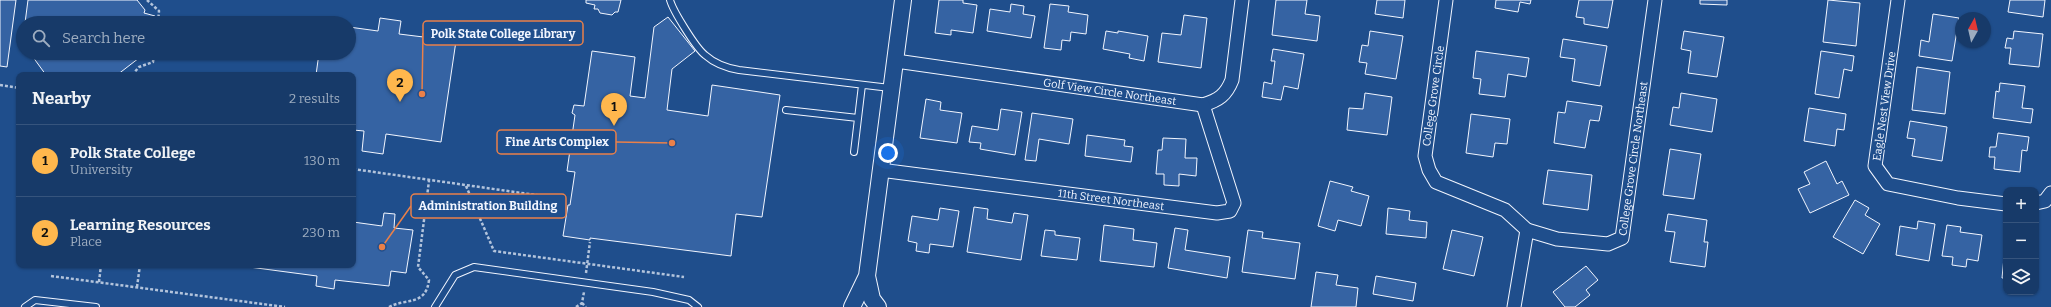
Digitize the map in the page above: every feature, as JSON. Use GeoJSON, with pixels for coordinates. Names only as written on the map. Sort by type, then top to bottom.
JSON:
{"type":"FeatureCollection","features":[{"type":"Feature","properties":{"kind":"street"},"geometry":{"type":"LineString","coordinates":[[852,307],[867,276],[903,0]]}},
{"type":"Feature","properties":{"kind":"street","name":"Golf View Circle Northeast"},"geometry":{"type":"LineString","coordinates":[[896,61],[1203,105],[1218,101],[1227,92],[1232,80],[1242,0]]}},
{"type":"Feature","properties":{"kind":"street","name":"College Grove Circle"},"geometry":{"type":"LineString","coordinates":[[1446,0],[1425,156],[1429,170],[1436,182],[1505,210],[1527,230]]}},
{"type":"Feature","properties":{"kind":"street","name":"College Grove Circle Northeast"},"geometry":{"type":"LineString","coordinates":[[1527,230],[1557,239],[1608,244],[1622,238],[1654,0]]}},
{"type":"Feature","properties":{"kind":"street","name":"Eagle Nest View Drive"},"geometry":{"type":"LineString","coordinates":[[1898,0],[1876,166],[1888,184],[1958,198],[2003,204]]}},
{"type":"Feature","properties":{"kind":"street","name":"11th Street Northeast"},"geometry":{"type":"LineString","coordinates":[[880,170],[1217,213],[1230,211],[1234,203],[1203,105]]}},
{"type":"Feature","properties":{"kind":"street"},"geometry":{"type":"LineString","coordinates":[[2039,202],[2046,201],[2051,192]]}},
{"type":"Feature","properties":{"kind":"street"},"geometry":{"type":"LineString","coordinates":[[1514,307],[1527,230]]}},
{"type":"Feature","properties":{"kind":"street"},"geometry":{"type":"LineString","coordinates":[[867,276],[872,299],[878,307]]}},
{"type":"Feature","properties":{"kind":"lane"},"geometry":{"type":"LineString","coordinates":[[670,0],[673,9],[704,54],[718,64],[736,70],[892,88]]}},
{"type":"Feature","properties":{"kind":"lane"},"geometry":{"type":"LineString","coordinates":[[854,152],[862,85]]}},
{"type":"Feature","properties":{"kind":"lane"},"geometry":{"type":"LineString","coordinates":[[786,110],[858,118]]}},
{"type":"Feature","properties":{"kind":"lane"},"geometry":{"type":"LineString","coordinates":[[435,307],[456,275],[474,267],[653,292],[689,300],[698,307]]}},
{"type":"Feature","properties":{"kind":"lane"},"geometry":{"type":"LineString","coordinates":[[25,307],[35,300],[96,307]]}},
{"type":"Feature","properties":{"kind":"path"},"geometry":{"type":"LineString","coordinates":[[147,0],[159,12],[159,16]]}},
{"type":"Feature","properties":{"kind":"path"},"geometry":{"type":"LineString","coordinates":[[135,72],[139,67],[153,62],[153,60]]}},
{"type":"Feature","properties":{"kind":"path"},"geometry":{"type":"LineString","coordinates":[[0,85],[16,88]]}},
{"type":"Feature","properties":{"kind":"path"},"geometry":{"type":"LineString","coordinates":[[356,169],[564,199]]}},
{"type":"Feature","properties":{"kind":"path"},"geometry":{"type":"LineString","coordinates":[[389,307],[418,299],[428,288],[429,280],[418,267],[429,181]]}},
{"type":"Feature","properties":{"kind":"path"},"geometry":{"type":"LineString","coordinates":[[466,186],[494,251],[684,277]]}},
{"type":"Feature","properties":{"kind":"path"},"geometry":{"type":"LineString","coordinates":[[99,282],[101,268]]}},
{"type":"Feature","properties":{"kind":"path"},"geometry":{"type":"LineString","coordinates":[[138,287],[140,268]]}},
{"type":"Feature","properties":{"kind":"path"},"geometry":{"type":"LineString","coordinates":[[52,276],[285,307]]}},
{"type":"Feature","properties":{"kind":"path"},"geometry":{"type":"LineString","coordinates":[[576,307],[582,303],[586,307]]}},
{"type":"Feature","properties":{"kind":"building"},"geometry":{"type":"Polygon","coordinates":[[[0,0],[16,0],[7,67],[0,66],[0,0]]]}},
{"type":"Feature","properties":{"kind":"building"},"geometry":{"type":"Polygon","coordinates":[[[28,0],[137,0],[145,10],[144,13],[155,16],[26,16],[28,0]]]}},
{"type":"Feature","properties":{"kind":"building"},"geometry":{"type":"Polygon","coordinates":[[[586,0],[621,0],[618,12],[615,12],[612,15],[600,13],[598,9],[594,9],[595,5],[586,3],[586,0]]]}},
{"type":"Feature","properties":{"kind":"building"},"geometry":{"type":"Polygon","coordinates":[[[939,0],[963,0],[963,3],[977,5],[973,33],[951,30],[951,35],[935,33],[939,0]]]}},
{"type":"Feature","properties":{"kind":"building"},"geometry":{"type":"Polygon","coordinates":[[[1276,0],[1307,0],[1305,14],[1320,16],[1317,41],[1272,35],[1276,0]]]}},
{"type":"Feature","properties":{"kind":"building"},"geometry":{"type":"Polygon","coordinates":[[[1377,0],[1405,0],[1403,18],[1375,14],[1377,0]]]}},
{"type":"Feature","properties":{"kind":"building"},"geometry":{"type":"Polygon","coordinates":[[[1496,0],[1531,0],[1530,4],[1520,2],[1518,12],[1495,8],[1496,0]]]}},
{"type":"Feature","properties":{"kind":"building"},"geometry":{"type":"Polygon","coordinates":[[[1579,0],[1613,0],[1608,28],[1584,24],[1584,18],[1576,17],[1579,0]]]}},
{"type":"Feature","properties":{"kind":"building"},"geometry":{"type":"Polygon","coordinates":[[[1700,0],[1727,0],[1727,5],[1700,4],[1700,0]]]}},
{"type":"Feature","properties":{"kind":"building"},"geometry":{"type":"Polygon","coordinates":[[[1828,0],[1860,3],[1856,46],[1823,42],[1828,0]]]}},
{"type":"Feature","properties":{"kind":"building"},"geometry":{"type":"Polygon","coordinates":[[[2010,0],[2045,0],[2043,17],[2008,12],[2010,0]]]}},
{"type":"Feature","properties":{"kind":"building"},"geometry":{"type":"Polygon","coordinates":[[[1011,4],[1024,6],[1023,14],[1035,16],[1031,38],[987,31],[990,9],[1010,12],[1011,4]]]}},
{"type":"Feature","properties":{"kind":"building"},"geometry":{"type":"Polygon","coordinates":[[[1050,4],[1069,6],[1068,12],[1088,15],[1086,34],[1071,32],[1070,41],[1062,40],[1061,50],[1044,48],[1050,4]]]}},
{"type":"Feature","properties":{"kind":"building"},"geometry":{"type":"Polygon","coordinates":[[[1933,14],[1955,17],[1955,43],[1952,61],[1919,56],[1921,40],[1929,42],[1933,14]]]}},
{"type":"Feature","properties":{"kind":"building"},"geometry":{"type":"Polygon","coordinates":[[[1184,15],[1207,18],[1201,68],[1158,62],[1162,33],[1181,35],[1184,15]]]}},
{"type":"Feature","properties":{"kind":"building"},"geometry":{"type":"Polygon","coordinates":[[[668,17],[695,51],[672,69],[667,110],[708,116],[712,85],[780,95],[762,217],[736,214],[731,256],[590,238],[590,240],[563,236],[575,172],[567,171],[575,115],[572,113],[574,105],[584,106],[592,51],[635,57],[630,96],[645,98],[654,27],[668,17]]]}},
{"type":"Feature","properties":{"kind":"building"},"geometry":{"type":"Polygon","coordinates":[[[380,18],[401,21],[399,34],[456,41],[441,142],[386,134],[383,154],[362,151],[364,131],[356,130],[356,72],[316,72],[318,60],[356,60],[356,28],[378,31],[380,18]]]}},
{"type":"Feature","properties":{"kind":"building"},"geometry":{"type":"Polygon","coordinates":[[[1106,31],[1118,33],[1118,31],[1148,36],[1144,61],[1129,58],[1130,54],[1103,49],[1106,31]]]}},
{"type":"Feature","properties":{"kind":"building"},"geometry":{"type":"Polygon","coordinates":[[[1370,31],[1403,36],[1396,79],[1365,74],[1367,63],[1359,62],[1362,45],[1368,46],[1370,31]]]}},
{"type":"Feature","properties":{"kind":"building"},"geometry":{"type":"Polygon","coordinates":[[[1684,31],[1724,37],[1717,77],[1688,73],[1691,51],[1681,49],[1684,31]]]}},
{"type":"Feature","properties":{"kind":"building"},"geometry":{"type":"Polygon","coordinates":[[[2014,31],[2043,34],[2039,67],[2009,64],[2011,48],[2005,48],[2007,38],[2013,39],[2014,31]]]}},
{"type":"Feature","properties":{"kind":"building"},"geometry":{"type":"Polygon","coordinates":[[[1563,39],[1607,46],[1600,86],[1572,81],[1575,59],[1560,57],[1563,39]]]}},
{"type":"Feature","properties":{"kind":"building"},"geometry":{"type":"Polygon","coordinates":[[[1273,49],[1304,54],[1298,89],[1284,86],[1281,100],[1262,97],[1264,82],[1272,84],[1275,61],[1271,61],[1273,49]]]}},
{"type":"Feature","properties":{"kind":"building"},"geometry":{"type":"Polygon","coordinates":[[[1476,51],[1529,58],[1526,77],[1508,74],[1505,97],[1479,94],[1481,79],[1473,78],[1476,51]]]}},
{"type":"Feature","properties":{"kind":"building"},"geometry":{"type":"Polygon","coordinates":[[[1821,51],[1854,56],[1852,71],[1844,69],[1839,98],[1815,94],[1821,51]]]}},
{"type":"Feature","properties":{"kind":"building"},"geometry":{"type":"Polygon","coordinates":[[[35,60],[136,60],[121,72],[44,72],[35,60]]]}},
{"type":"Feature","properties":{"kind":"building"},"geometry":{"type":"Polygon","coordinates":[[[1917,67],[1950,72],[1945,114],[1912,110],[1917,67]]]}},
{"type":"Feature","properties":{"kind":"building"},"geometry":{"type":"Polygon","coordinates":[[[2000,83],[2025,86],[2022,108],[2033,109],[2031,123],[1993,118],[1996,91],[1999,92],[2000,83]]]}},
{"type":"Feature","properties":{"kind":"building"},"geometry":{"type":"Polygon","coordinates":[[[1365,93],[1392,97],[1387,135],[1347,130],[1349,108],[1363,109],[1365,93]]]}},
{"type":"Feature","properties":{"kind":"building"},"geometry":{"type":"Polygon","coordinates":[[[1681,93],[1717,99],[1712,132],[1670,125],[1673,107],[1679,108],[1681,93]]]}},
{"type":"Feature","properties":{"kind":"building"},"geometry":{"type":"Polygon","coordinates":[[[926,99],[941,102],[940,110],[962,113],[957,143],[920,138],[926,99]]]}},
{"type":"Feature","properties":{"kind":"building"},"geometry":{"type":"Polygon","coordinates":[[[1567,101],[1602,106],[1599,121],[1590,120],[1585,148],[1554,143],[1558,112],[1565,113],[1567,101]]]}},
{"type":"Feature","properties":{"kind":"building"},"geometry":{"type":"Polygon","coordinates":[[[1809,108],[1846,114],[1844,130],[1837,129],[1835,146],[1804,141],[1809,108]]]}},
{"type":"Feature","properties":{"kind":"building"},"geometry":{"type":"Polygon","coordinates":[[[1001,109],[1022,112],[1015,155],[980,149],[981,143],[969,142],[972,126],[998,130],[1001,109]]]}},
{"type":"Feature","properties":{"kind":"building"},"geometry":{"type":"Polygon","coordinates":[[[1032,113],[1073,119],[1069,144],[1039,139],[1036,161],[1025,160],[1032,113]]]}},
{"type":"Feature","properties":{"kind":"building"},"geometry":{"type":"Polygon","coordinates":[[[1471,114],[1510,119],[1507,144],[1495,143],[1493,157],[1466,153],[1471,114]]]}},
{"type":"Feature","properties":{"kind":"building"},"geometry":{"type":"Polygon","coordinates":[[[1910,121],[1947,127],[1942,161],[1912,156],[1915,139],[1907,138],[1910,121]]]}},
{"type":"Feature","properties":{"kind":"building"},"geometry":{"type":"Polygon","coordinates":[[[1998,133],[2029,137],[2027,151],[2022,150],[2020,172],[1994,169],[1995,157],[1989,157],[1990,147],[1996,147],[1998,133]]]}},
{"type":"Feature","properties":{"kind":"building"},"geometry":{"type":"Polygon","coordinates":[[[1087,135],[1125,140],[1124,146],[1133,147],[1131,162],[1085,156],[1087,135]]]}},
{"type":"Feature","properties":{"kind":"building"},"geometry":{"type":"Polygon","coordinates":[[[1163,138],[1186,139],[1185,158],[1197,158],[1196,176],[1179,174],[1179,186],[1164,185],[1164,174],[1156,174],[1158,150],[1162,150],[1163,138]]]}},
{"type":"Feature","properties":{"kind":"building"},"geometry":{"type":"Polygon","coordinates":[[[1670,149],[1701,154],[1694,199],[1663,195],[1670,149]]]}},
{"type":"Feature","properties":{"kind":"building"},"geometry":{"type":"Polygon","coordinates":[[[1826,161],[1837,184],[1842,181],[1849,195],[1810,213],[1798,189],[1810,184],[1804,172],[1826,161]]]}},
{"type":"Feature","properties":{"kind":"building"},"geometry":{"type":"Polygon","coordinates":[[[1548,170],[1592,175],[1588,210],[1543,204],[1548,170]]]}},
{"type":"Feature","properties":{"kind":"building"},"geometry":{"type":"Polygon","coordinates":[[[1330,181],[1353,187],[1351,191],[1369,196],[1361,226],[1338,220],[1335,231],[1318,226],[1330,181]]]}},
{"type":"Feature","properties":{"kind":"building"},"geometry":{"type":"Polygon","coordinates":[[[1855,200],[1869,208],[1865,215],[1880,224],[1863,254],[1833,237],[1855,200]]]}},
{"type":"Feature","properties":{"kind":"building"},"geometry":{"type":"Polygon","coordinates":[[[974,207],[988,209],[987,219],[1012,223],[1014,213],[1028,215],[1021,260],[967,252],[974,207]]]}},
{"type":"Feature","properties":{"kind":"building"},"geometry":{"type":"Polygon","coordinates":[[[940,208],[959,211],[953,247],[930,244],[929,253],[916,251],[917,243],[908,241],[912,216],[938,220],[940,208]]]}},
{"type":"Feature","properties":{"kind":"building"},"geometry":{"type":"Polygon","coordinates":[[[1388,208],[1410,211],[1409,220],[1427,222],[1426,238],[1386,234],[1388,208]]]}},
{"type":"Feature","properties":{"kind":"building"},"geometry":{"type":"Polygon","coordinates":[[[384,213],[395,214],[394,228],[413,230],[406,273],[391,271],[389,286],[335,280],[334,289],[316,286],[317,276],[257,268],[356,268],[356,222],[382,226],[384,213]]]}},
{"type":"Feature","properties":{"kind":"building"},"geometry":{"type":"Polygon","coordinates":[[[1668,214],[1707,220],[1704,242],[1708,242],[1705,267],[1670,262],[1675,232],[1665,231],[1668,214]]]}},
{"type":"Feature","properties":{"kind":"building"},"geometry":{"type":"Polygon","coordinates":[[[1918,221],[1935,224],[1929,261],[1896,255],[1900,226],[1917,229],[1918,221]]]}},
{"type":"Feature","properties":{"kind":"building"},"geometry":{"type":"Polygon","coordinates":[[[1104,225],[1134,229],[1133,240],[1157,243],[1154,267],[1100,261],[1104,225]]]}},
{"type":"Feature","properties":{"kind":"building"},"geometry":{"type":"Polygon","coordinates":[[[1947,225],[1961,227],[1960,232],[1982,235],[1978,261],[1967,259],[1966,267],[1952,265],[1953,257],[1942,256],[1947,225]]]}},
{"type":"Feature","properties":{"kind":"building"},"geometry":{"type":"Polygon","coordinates":[[[1175,228],[1188,230],[1185,250],[1230,257],[1227,278],[1168,268],[1175,228]]]}},
{"type":"Feature","properties":{"kind":"building"},"geometry":{"type":"Polygon","coordinates":[[[1045,230],[1055,231],[1055,235],[1080,238],[1077,260],[1041,256],[1045,230]]]}},
{"type":"Feature","properties":{"kind":"building"},"geometry":{"type":"Polygon","coordinates":[[[1248,230],[1263,232],[1262,238],[1300,243],[1295,279],[1242,272],[1248,230]]]}},
{"type":"Feature","properties":{"kind":"building"},"geometry":{"type":"Polygon","coordinates":[[[1452,230],[1483,237],[1474,276],[1443,269],[1452,230]]]}},
{"type":"Feature","properties":{"kind":"building"},"geometry":{"type":"Polygon","coordinates":[[[1586,266],[1598,280],[1586,290],[1590,295],[1575,307],[1565,307],[1553,292],[1586,266]]]}},
{"type":"Feature","properties":{"kind":"building"},"geometry":{"type":"Polygon","coordinates":[[[1316,272],[1338,275],[1336,285],[1358,288],[1356,307],[1311,307],[1316,272]]]}},
{"type":"Feature","properties":{"kind":"building"},"geometry":{"type":"Polygon","coordinates":[[[1376,276],[1416,283],[1413,301],[1373,294],[1376,276]]]}},
{"type":"Feature","properties":{"kind":"place","name":"Polk State College Library"},"geometry":{"type":"Point","coordinates":[422,94]}},
{"type":"Feature","properties":{"kind":"place","name":"Learning Resources"},"geometry":{"type":"Point","coordinates":[400,102]}},
{"type":"Feature","properties":{"kind":"place","name":"Polk State College"},"geometry":{"type":"Point","coordinates":[614,126]}},
{"type":"Feature","properties":{"kind":"place","name":"Fine Arts Complex"},"geometry":{"type":"Point","coordinates":[672,143]}},
{"type":"Feature","properties":{"kind":"place","name":"Administration Building"},"geometry":{"type":"Point","coordinates":[382,247]}}]}
